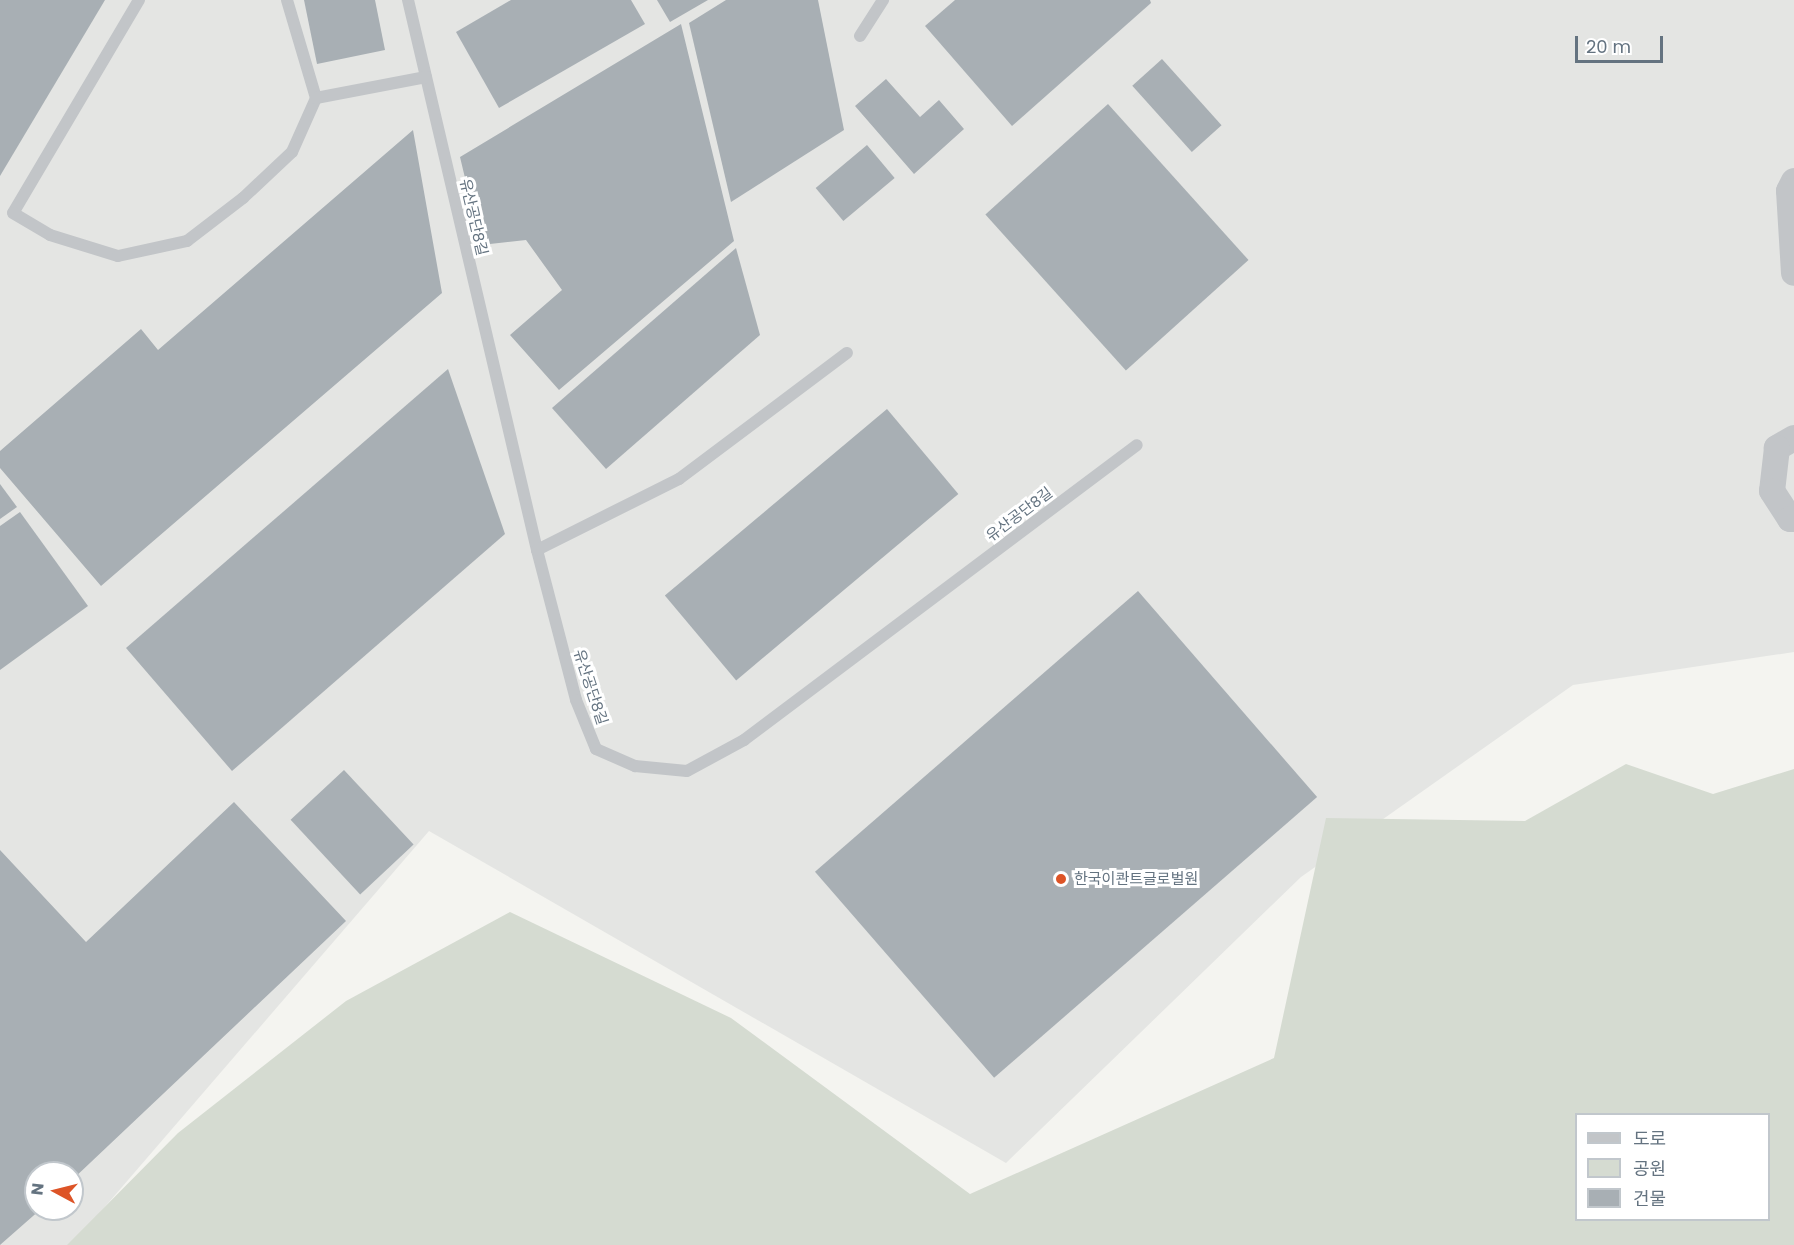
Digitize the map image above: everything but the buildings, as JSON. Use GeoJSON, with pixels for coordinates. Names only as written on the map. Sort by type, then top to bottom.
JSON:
{"type":"FeatureCollection","features":[{"type":"Feature","properties":{"kind":"street"},"geometry":{"type":"LineString","coordinates":[[1794,181],[1789,191],[1794,273]]}},
{"type":"Feature","properties":{"kind":"street"},"geometry":{"type":"LineString","coordinates":[[1794,438],[1777,448],[1772,491],[1790,519],[1794,519]]}},
{"type":"Feature","properties":{"kind":"lane"},"geometry":{"type":"LineString","coordinates":[[139,0],[13,213],[51,235],[118,256],[187,241],[243,198],[292,152],[316,98],[287,0]]}},
{"type":"Feature","properties":{"kind":"lane","name":"유산공단8길"},"geometry":{"type":"LineString","coordinates":[[408,0],[537,550],[576,700],[596,749],[635,766],[687,771],[744,740],[1137,445]]}},
{"type":"Feature","properties":{"kind":"lane"},"geometry":{"type":"LineString","coordinates":[[861,36],[883,0]]}},
{"type":"Feature","properties":{"kind":"lane"},"geometry":{"type":"LineString","coordinates":[[316,98],[426,78]]}},
{"type":"Feature","properties":{"kind":"lane"},"geometry":{"type":"LineString","coordinates":[[537,550],[679,479],[846,353]]}},
{"type":"Feature","properties":{"kind":"shaded area"},"geometry":{"type":"Polygon","coordinates":[[[0,0],[1794,0],[1794,652],[1573,685],[1301,877],[1006,1163],[429,831],[72,1245],[0,1245],[0,0]]]}},
{"type":"Feature","properties":{"kind":"green space"},"geometry":{"type":"Polygon","coordinates":[[[1626,764],[1713,794],[1794,769],[1794,1245],[67,1245],[178,1133],[346,1001],[510,912],[731,1018],[970,1194],[1274,1058],[1326,818],[1525,821],[1626,764]]]}},
{"type":"Feature","properties":{"kind":"place","name":"한국이콴트글로벌원"},"geometry":{"type":"Point","coordinates":[1061,879]}}]}
